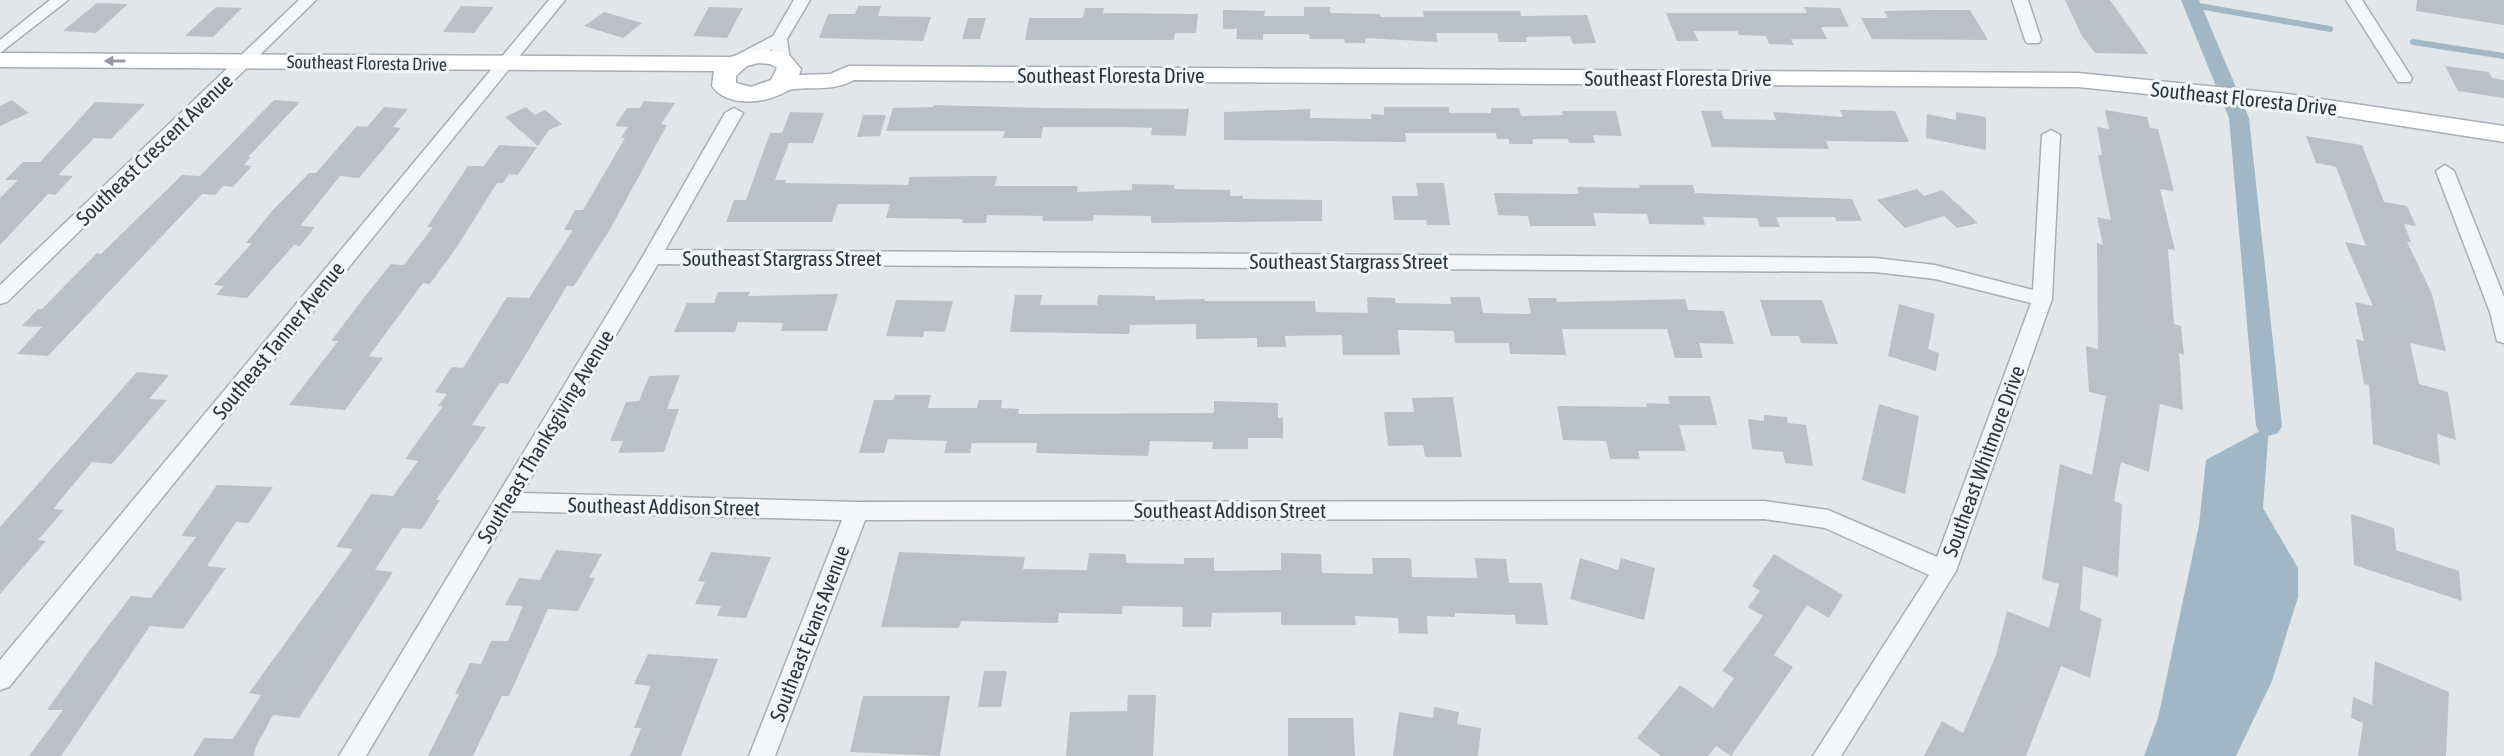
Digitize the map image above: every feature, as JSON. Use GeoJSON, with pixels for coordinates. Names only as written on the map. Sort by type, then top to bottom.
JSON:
{"type":"FeatureCollection","features":[{"type":"Feature","properties":{"kind":"street"},"geometry":{"type":"LineString","coordinates":[[0,48],[60,0]]}},
{"type":"Feature","properties":{"kind":"street","name":"Southeast Crescent Avenue"},"geometry":{"type":"LineString","coordinates":[[0,297],[308,0]]}},
{"type":"Feature","properties":{"kind":"street","name":"Southeast Tanner Avenue"},"geometry":{"type":"LineString","coordinates":[[0,679],[557,0]]}},
{"type":"Feature","properties":{"kind":"street"},"geometry":{"type":"LineString","coordinates":[[779,68],[758,56],[732,81],[744,94],[779,68],[802,0]]}},
{"type":"Feature","properties":{"kind":"street"},"geometry":{"type":"LineString","coordinates":[[2020,0],[2033,40]]}},
{"type":"Feature","properties":{"kind":"street"},"geometry":{"type":"LineString","coordinates":[[2354,0],[2404,78]]}},
{"type":"Feature","properties":{"kind":"street","name":"Southeast Floresta Drive"},"geometry":{"type":"LineString","coordinates":[[0,60],[245,62],[667,76],[732,81]]}},
{"type":"Feature","properties":{"kind":"street","name":"Southeast Floresta Drive"},"geometry":{"type":"LineString","coordinates":[[779,68],[835,81],[849,74],[2078,80],[2287,101],[2504,134]]}},
{"type":"Feature","properties":{"kind":"street","name":"Southeast Floresta Drive"},"geometry":{"type":"LineString","coordinates":[[0,80],[224,82],[497,72]]}},
{"type":"Feature","properties":{"kind":"street","name":"Southeast Thanksgiving Avenue"},"geometry":{"type":"LineString","coordinates":[[352,756],[652,257],[732,81]]}},
{"type":"Feature","properties":{"kind":"street","name":"Southeast Whitmore Drive"},"geometry":{"type":"LineString","coordinates":[[1826,756],[1944,570],[2042,299],[2052,135]]}},
{"type":"Feature","properties":{"kind":"street"},"geometry":{"type":"LineString","coordinates":[[2445,171],[2502,312],[2504,336]]}},
{"type":"Feature","properties":{"kind":"street","name":"Southeast Stargrass Street"},"geometry":{"type":"LineString","coordinates":[[652,257],[1875,265],[1935,272],[2042,299]]}},
{"type":"Feature","properties":{"kind":"street","name":"Southeast Addison Street"},"geometry":{"type":"LineString","coordinates":[[505,502],[857,511],[1763,510],[1828,519],[1944,570]]}},
{"type":"Feature","properties":{"kind":"street","name":"Southeast Evans Avenue"},"geometry":{"type":"LineString","coordinates":[[762,756],[857,511]]}},
{"type":"Feature","properties":{"kind":"water"},"geometry":{"type":"Polygon","coordinates":[[[2269,426],[2263,508],[2298,568],[2298,597],[2272,681],[2236,756],[2144,756],[2158,718],[2199,525],[2206,460],[2269,426]]]}},
{"type":"Feature","properties":{"kind":"building"},"geometry":{"type":"Polygon","coordinates":[[[2065,0],[2110,0],[2148,54],[2095,53],[2082,36],[2065,0]]]}},
{"type":"Feature","properties":{"kind":"building"},"geometry":{"type":"Polygon","coordinates":[[[2417,0],[2504,0],[2504,25],[2416,11],[2417,0]]]}},
{"type":"Feature","properties":{"kind":"building"},"geometry":{"type":"Polygon","coordinates":[[[97,3],[128,4],[96,33],[63,31],[97,3]]]}},
{"type":"Feature","properties":{"kind":"building"},"geometry":{"type":"Polygon","coordinates":[[[461,6],[494,7],[474,33],[443,32],[461,6]]]}},
{"type":"Feature","properties":{"kind":"building"},"geometry":{"type":"Polygon","coordinates":[[[858,6],[881,6],[878,16],[931,17],[923,41],[819,38],[828,14],[855,14],[858,6]]]}},
{"type":"Feature","properties":{"kind":"building"},"geometry":{"type":"Polygon","coordinates":[[[216,7],[242,8],[213,37],[185,36],[216,7]]]}},
{"type":"Feature","properties":{"kind":"building"},"geometry":{"type":"Polygon","coordinates":[[[709,7],[743,8],[727,38],[693,36],[709,7]]]}},
{"type":"Feature","properties":{"kind":"building"},"geometry":{"type":"Polygon","coordinates":[[[1304,7],[1330,7],[1330,13],[1380,14],[1381,17],[1424,17],[1423,11],[1520,11],[1521,16],[1587,15],[1596,43],[1573,44],[1570,36],[1526,37],[1527,42],[1499,42],[1497,33],[1436,33],[1438,42],[1365,38],[1365,43],[1345,43],[1344,39],[1310,39],[1309,34],[1263,34],[1263,40],[1236,39],[1237,29],[1223,29],[1223,10],[1265,11],[1264,16],[1304,16],[1304,7]]]}},
{"type":"Feature","properties":{"kind":"building"},"geometry":{"type":"Polygon","coordinates":[[[1804,7],[1840,8],[1849,27],[1821,27],[1827,39],[1791,39],[1794,45],[1769,44],[1766,36],[1739,35],[1737,31],[1694,31],[1698,41],[1677,41],[1666,13],[1807,13],[1804,7]]]}},
{"type":"Feature","properties":{"kind":"building"},"geometry":{"type":"Polygon","coordinates":[[[1085,8],[1104,8],[1103,13],[1198,14],[1196,33],[1175,33],[1174,40],[1025,40],[1029,18],[1083,18],[1085,8]]]}},
{"type":"Feature","properties":{"kind":"building"},"geometry":{"type":"Polygon","coordinates":[[[1970,10],[1988,40],[1872,39],[1861,18],[1888,18],[1884,11],[1970,10]]]}},
{"type":"Feature","properties":{"kind":"building"},"geometry":{"type":"Polygon","coordinates":[[[604,12],[642,23],[623,38],[584,26],[604,12]]]}},
{"type":"Feature","properties":{"kind":"building"},"geometry":{"type":"Polygon","coordinates":[[[968,18],[986,18],[980,39],[962,39],[968,18]]]}},
{"type":"Feature","properties":{"kind":"building"},"geometry":{"type":"Polygon","coordinates":[[[2445,66],[2489,72],[2492,78],[2504,80],[2504,98],[2458,91],[2445,66]]]}},
{"type":"Feature","properties":{"kind":"building"},"geometry":{"type":"Polygon","coordinates":[[[12,100],[29,113],[0,126],[0,106],[12,100]]]}},
{"type":"Feature","properties":{"kind":"building"},"geometry":{"type":"Polygon","coordinates":[[[274,100],[300,102],[248,157],[251,157],[244,165],[252,166],[233,187],[223,186],[215,195],[202,194],[48,356],[17,354],[42,327],[22,326],[38,309],[42,309],[97,253],[101,254],[182,175],[200,176],[274,100]]]}},
{"type":"Feature","properties":{"kind":"building"},"geometry":{"type":"Polygon","coordinates":[[[644,101],[675,103],[661,124],[667,125],[609,231],[574,286],[567,286],[508,384],[500,383],[472,425],[486,427],[436,500],[440,500],[422,529],[402,528],[375,570],[393,572],[299,718],[273,715],[255,748],[254,756],[193,756],[204,738],[233,739],[261,695],[249,693],[353,549],[336,547],[371,494],[393,496],[418,461],[405,459],[443,406],[438,406],[447,394],[435,392],[452,367],[463,368],[507,297],[529,298],[573,230],[564,230],[575,210],[583,210],[625,138],[621,138],[628,127],[615,126],[627,108],[640,108],[644,101]]]}},
{"type":"Feature","properties":{"kind":"building"},"geometry":{"type":"Polygon","coordinates":[[[95,102],[145,104],[111,139],[94,138],[58,175],[73,176],[55,195],[48,194],[0,245],[0,198],[18,180],[5,180],[23,162],[40,162],[95,102]]]}},
{"type":"Feature","properties":{"kind":"building"},"geometry":{"type":"Polygon","coordinates":[[[934,105],[1189,109],[1186,136],[1151,135],[1152,128],[1126,127],[1043,127],[1041,138],[1003,138],[1005,131],[886,131],[893,108],[934,105]]]}},
{"type":"Feature","properties":{"kind":"building"},"geometry":{"type":"Polygon","coordinates":[[[384,107],[408,109],[393,127],[401,128],[359,178],[340,176],[300,226],[315,227],[300,246],[294,245],[247,298],[216,295],[224,286],[214,285],[252,243],[246,243],[272,211],[309,173],[316,173],[357,126],[367,127],[384,107]]]}},
{"type":"Feature","properties":{"kind":"building"},"geometry":{"type":"Polygon","coordinates":[[[526,107],[535,115],[545,110],[562,124],[549,130],[538,146],[505,117],[526,107]]]}},
{"type":"Feature","properties":{"kind":"building"},"geometry":{"type":"Polygon","coordinates":[[[1384,107],[1449,107],[1449,113],[1491,113],[1491,108],[1519,108],[1521,116],[1563,115],[1562,111],[1616,111],[1622,136],[1593,135],[1595,143],[1569,143],[1568,139],[1532,139],[1533,144],[1509,144],[1509,139],[1497,139],[1496,133],[1405,133],[1406,142],[1224,140],[1224,112],[1310,109],[1310,118],[1372,119],[1371,114],[1384,115],[1384,107]]]}},
{"type":"Feature","properties":{"kind":"building"},"geometry":{"type":"Polygon","coordinates":[[[1840,110],[1895,111],[1909,142],[1826,141],[1829,149],[1712,147],[1701,111],[1721,111],[1724,119],[1776,120],[1773,112],[1843,117],[1840,110]]]}},
{"type":"Feature","properties":{"kind":"building"},"geometry":{"type":"Polygon","coordinates":[[[2105,110],[2147,117],[2150,128],[2158,129],[2174,191],[2160,189],[2175,250],[2168,249],[2174,324],[2181,326],[2184,355],[2179,353],[2183,410],[2160,404],[2149,472],[2121,462],[2114,501],[2122,504],[2118,577],[2083,566],[2080,610],[2102,619],[2090,678],[2061,666],[2026,756],[1924,756],[1942,721],[1963,733],[1996,655],[2007,611],[2049,628],[2059,584],[2042,579],[2060,464],[2092,475],[2106,396],[2089,392],[2086,346],[2098,349],[2097,243],[2103,245],[2097,217],[2111,220],[2098,155],[2102,155],[2097,127],[2109,129],[2105,110]]]}},
{"type":"Feature","properties":{"kind":"building"},"geometry":{"type":"Polygon","coordinates":[[[790,112],[824,113],[813,143],[789,143],[775,180],[786,180],[785,183],[908,185],[910,177],[997,176],[995,186],[1078,186],[1077,192],[1132,190],[1132,184],[1175,185],[1174,189],[1230,190],[1230,196],[1243,196],[1243,199],[1322,200],[1322,221],[1151,223],[1151,216],[1094,215],[1093,221],[1042,221],[1043,216],[987,215],[986,223],[962,223],[963,219],[886,218],[890,204],[838,204],[832,222],[726,222],[734,200],[746,200],[770,133],[782,133],[790,112]]]}},
{"type":"Feature","properties":{"kind":"building"},"geometry":{"type":"Polygon","coordinates":[[[1956,112],[1986,117],[1986,150],[1926,138],[1927,114],[1956,120],[1956,112]]]}},
{"type":"Feature","properties":{"kind":"building"},"geometry":{"type":"Polygon","coordinates":[[[863,115],[886,115],[880,136],[857,137],[863,115]]]}},
{"type":"Feature","properties":{"kind":"building"},"geometry":{"type":"Polygon","coordinates":[[[2306,136],[2362,145],[2384,202],[2407,206],[2416,226],[2404,224],[2411,242],[2407,242],[2432,294],[2446,351],[2410,343],[2419,384],[2448,392],[2456,440],[2437,434],[2440,465],[2373,444],[2369,385],[2364,384],[2356,339],[2364,341],[2355,302],[2373,306],[2345,242],[2366,246],[2336,167],[2316,163],[2306,136]]]}},
{"type":"Feature","properties":{"kind":"building"},"geometry":{"type":"Polygon","coordinates":[[[499,145],[537,147],[518,175],[509,174],[503,183],[497,183],[430,284],[423,283],[369,356],[383,358],[345,410],[289,405],[338,341],[331,341],[391,264],[404,265],[433,227],[427,227],[468,166],[484,166],[499,145]]]}},
{"type":"Feature","properties":{"kind":"building"},"geometry":{"type":"Polygon","coordinates":[[[1416,183],[1444,183],[1450,225],[1427,225],[1426,220],[1394,220],[1392,196],[1418,196],[1416,183]]]}},
{"type":"Feature","properties":{"kind":"building"},"geometry":{"type":"Polygon","coordinates":[[[1639,185],[1693,185],[1695,193],[1852,199],[1862,221],[1836,221],[1835,217],[1776,217],[1780,227],[1760,227],[1757,218],[1703,217],[1705,225],[1649,224],[1647,214],[1593,213],[1596,226],[1530,226],[1528,216],[1498,215],[1494,193],[1579,194],[1577,187],[1640,188],[1639,185]]]}},
{"type":"Feature","properties":{"kind":"building"},"geometry":{"type":"Polygon","coordinates":[[[1917,189],[1924,196],[1942,190],[1978,223],[1957,228],[1944,216],[1905,228],[1877,200],[1917,189]]]}},
{"type":"Feature","properties":{"kind":"building"},"geometry":{"type":"Polygon","coordinates":[[[718,292],[750,292],[748,296],[838,294],[827,331],[781,331],[783,323],[738,322],[735,332],[674,332],[687,303],[714,303],[718,292]]]}},
{"type":"Feature","properties":{"kind":"building"},"geometry":{"type":"Polygon","coordinates":[[[1015,295],[1042,295],[1040,305],[1097,305],[1098,295],[1155,296],[1155,300],[1315,301],[1316,312],[1368,313],[1367,297],[1395,298],[1396,303],[1451,304],[1450,297],[1480,297],[1483,313],[1531,314],[1528,298],[1556,298],[1557,302],[1685,299],[1688,310],[1724,311],[1734,344],[1699,343],[1703,358],[1675,358],[1667,329],[1562,329],[1566,355],[1510,354],[1509,343],[1455,343],[1454,331],[1398,330],[1400,355],[1343,355],[1342,335],[1285,336],[1286,347],[1257,347],[1257,338],[1196,339],[1196,324],[1130,325],[1129,334],[1010,332],[1015,295]]]}},
{"type":"Feature","properties":{"kind":"building"},"geometry":{"type":"Polygon","coordinates":[[[896,300],[953,301],[945,332],[924,331],[923,337],[886,336],[896,300]]]}},
{"type":"Feature","properties":{"kind":"building"},"geometry":{"type":"Polygon","coordinates":[[[1760,300],[1822,300],[1838,344],[1801,343],[1799,336],[1771,336],[1760,300]]]}},
{"type":"Feature","properties":{"kind":"building"},"geometry":{"type":"Polygon","coordinates":[[[1899,304],[1935,314],[1928,349],[1939,353],[1936,371],[1888,356],[1899,304]]]}},
{"type":"Feature","properties":{"kind":"building"},"geometry":{"type":"Polygon","coordinates":[[[137,372],[169,375],[149,399],[167,400],[112,464],[92,462],[53,509],[64,510],[38,540],[46,541],[0,594],[0,527],[137,372]]]}},
{"type":"Feature","properties":{"kind":"building"},"geometry":{"type":"Polygon","coordinates":[[[680,375],[667,409],[679,409],[664,452],[618,453],[623,441],[610,441],[626,402],[639,401],[649,376],[680,375]]]}},
{"type":"Feature","properties":{"kind":"building"},"geometry":{"type":"Polygon","coordinates":[[[895,395],[931,395],[928,408],[977,408],[979,400],[1002,400],[1001,408],[1019,409],[1018,414],[1214,413],[1214,401],[1278,403],[1278,418],[1283,418],[1283,438],[1248,438],[1248,449],[1212,449],[1213,442],[1150,441],[1148,456],[1036,453],[1037,443],[972,443],[970,453],[944,453],[947,441],[888,439],[884,453],[859,453],[874,400],[893,400],[895,395]]]}},
{"type":"Feature","properties":{"kind":"building"},"geometry":{"type":"Polygon","coordinates":[[[1668,396],[1710,396],[1717,425],[1679,425],[1686,451],[1638,451],[1640,459],[1610,459],[1606,441],[1563,440],[1557,406],[1647,407],[1646,403],[1670,404],[1668,396]]]}},
{"type":"Feature","properties":{"kind":"building"},"geometry":{"type":"Polygon","coordinates":[[[1453,397],[1462,457],[1425,457],[1423,445],[1388,446],[1384,412],[1414,412],[1412,398],[1453,397]]]}},
{"type":"Feature","properties":{"kind":"building"},"geometry":{"type":"Polygon","coordinates":[[[1879,404],[1919,416],[1905,494],[1862,480],[1879,404]]]}},
{"type":"Feature","properties":{"kind":"building"},"geometry":{"type":"Polygon","coordinates":[[[1764,415],[1787,417],[1788,423],[1806,425],[1813,466],[1785,463],[1783,452],[1752,449],[1748,419],[1764,421],[1764,415]]]}},
{"type":"Feature","properties":{"kind":"building"},"geometry":{"type":"Polygon","coordinates":[[[217,485],[273,487],[249,523],[236,522],[207,566],[226,568],[183,629],[150,626],[61,756],[29,756],[63,710],[47,710],[131,596],[151,598],[196,537],[181,536],[217,485]]]}},
{"type":"Feature","properties":{"kind":"building"},"geometry":{"type":"Polygon","coordinates":[[[2351,514],[2394,528],[2396,550],[2459,571],[2462,601],[2354,565],[2351,514]]]}},
{"type":"Feature","properties":{"kind":"building"},"geometry":{"type":"Polygon","coordinates":[[[556,550],[602,554],[589,578],[595,578],[578,611],[548,609],[509,696],[502,696],[473,756],[428,756],[459,694],[455,694],[470,663],[481,664],[491,641],[508,641],[523,606],[505,605],[519,578],[540,580],[556,550]]]}},
{"type":"Feature","properties":{"kind":"building"},"geometry":{"type":"Polygon","coordinates":[[[711,552],[771,557],[746,618],[717,616],[721,606],[695,604],[705,582],[698,581],[711,552]]]}},
{"type":"Feature","properties":{"kind":"building"},"geometry":{"type":"Polygon","coordinates":[[[899,552],[1025,557],[1023,569],[1087,570],[1089,553],[1126,554],[1126,563],[1184,564],[1184,558],[1214,558],[1214,571],[1281,570],[1281,553],[1321,554],[1322,573],[1373,574],[1372,558],[1411,558],[1412,577],[1477,578],[1475,558],[1506,559],[1509,583],[1542,583],[1548,625],[1516,624],[1515,615],[1455,613],[1455,617],[1427,616],[1428,634],[1399,633],[1398,618],[1355,616],[1356,625],[1281,625],[1281,612],[1212,613],[1211,627],[1182,627],[1183,607],[1123,606],[1122,614],[1059,613],[1058,623],[961,621],[959,628],[881,627],[899,552]]]}},
{"type":"Feature","properties":{"kind":"building"},"geometry":{"type":"Polygon","coordinates":[[[1774,554],[1843,595],[1829,618],[1807,605],[1774,655],[1793,667],[1731,756],[1716,746],[1708,756],[1661,756],[1637,738],[1680,685],[1713,708],[1734,678],[1722,671],[1763,616],[1748,607],[1760,591],[1752,586],[1774,554]]]}},
{"type":"Feature","properties":{"kind":"building"},"geometry":{"type":"Polygon","coordinates":[[[1580,558],[1618,570],[1621,558],[1655,568],[1644,620],[1570,599],[1580,558]]]}},
{"type":"Feature","properties":{"kind":"building"},"geometry":{"type":"Polygon","coordinates":[[[648,654],[718,659],[681,756],[630,756],[641,728],[634,728],[651,686],[634,684],[648,654]]]}},
{"type":"Feature","properties":{"kind":"building"},"geometry":{"type":"Polygon","coordinates":[[[2375,661],[2449,692],[2446,756],[2358,756],[2363,723],[2351,718],[2353,697],[2372,705],[2375,661]]]}},
{"type":"Feature","properties":{"kind":"building"},"geometry":{"type":"Polygon","coordinates":[[[984,671],[1007,671],[1001,707],[978,707],[984,671]]]}},
{"type":"Feature","properties":{"kind":"building"},"geometry":{"type":"Polygon","coordinates":[[[1128,695],[1156,695],[1153,756],[1066,756],[1070,712],[1127,711],[1128,695]]]}},
{"type":"Feature","properties":{"kind":"building"},"geometry":{"type":"Polygon","coordinates":[[[863,696],[950,696],[940,756],[850,752],[863,696]]]}},
{"type":"Feature","properties":{"kind":"building"},"geometry":{"type":"Polygon","coordinates":[[[1434,707],[1459,712],[1457,724],[1481,728],[1478,756],[1393,756],[1399,712],[1433,718],[1434,707]]]}},
{"type":"Feature","properties":{"kind":"building"},"geometry":{"type":"Polygon","coordinates":[[[1288,718],[1353,718],[1355,756],[1288,756],[1288,718]]]}},
{"type":"Feature","properties":{"kind":"waterway"},"geometry":{"type":"LineString","coordinates":[[2190,0],[2239,118],[2269,426]]}},
{"type":"Feature","properties":{"kind":"waterway"},"geometry":{"type":"LineString","coordinates":[[2193,5],[2330,29]]}},
{"type":"Feature","properties":{"kind":"waterway"},"geometry":{"type":"LineString","coordinates":[[2413,42],[2504,56]]}}]}
